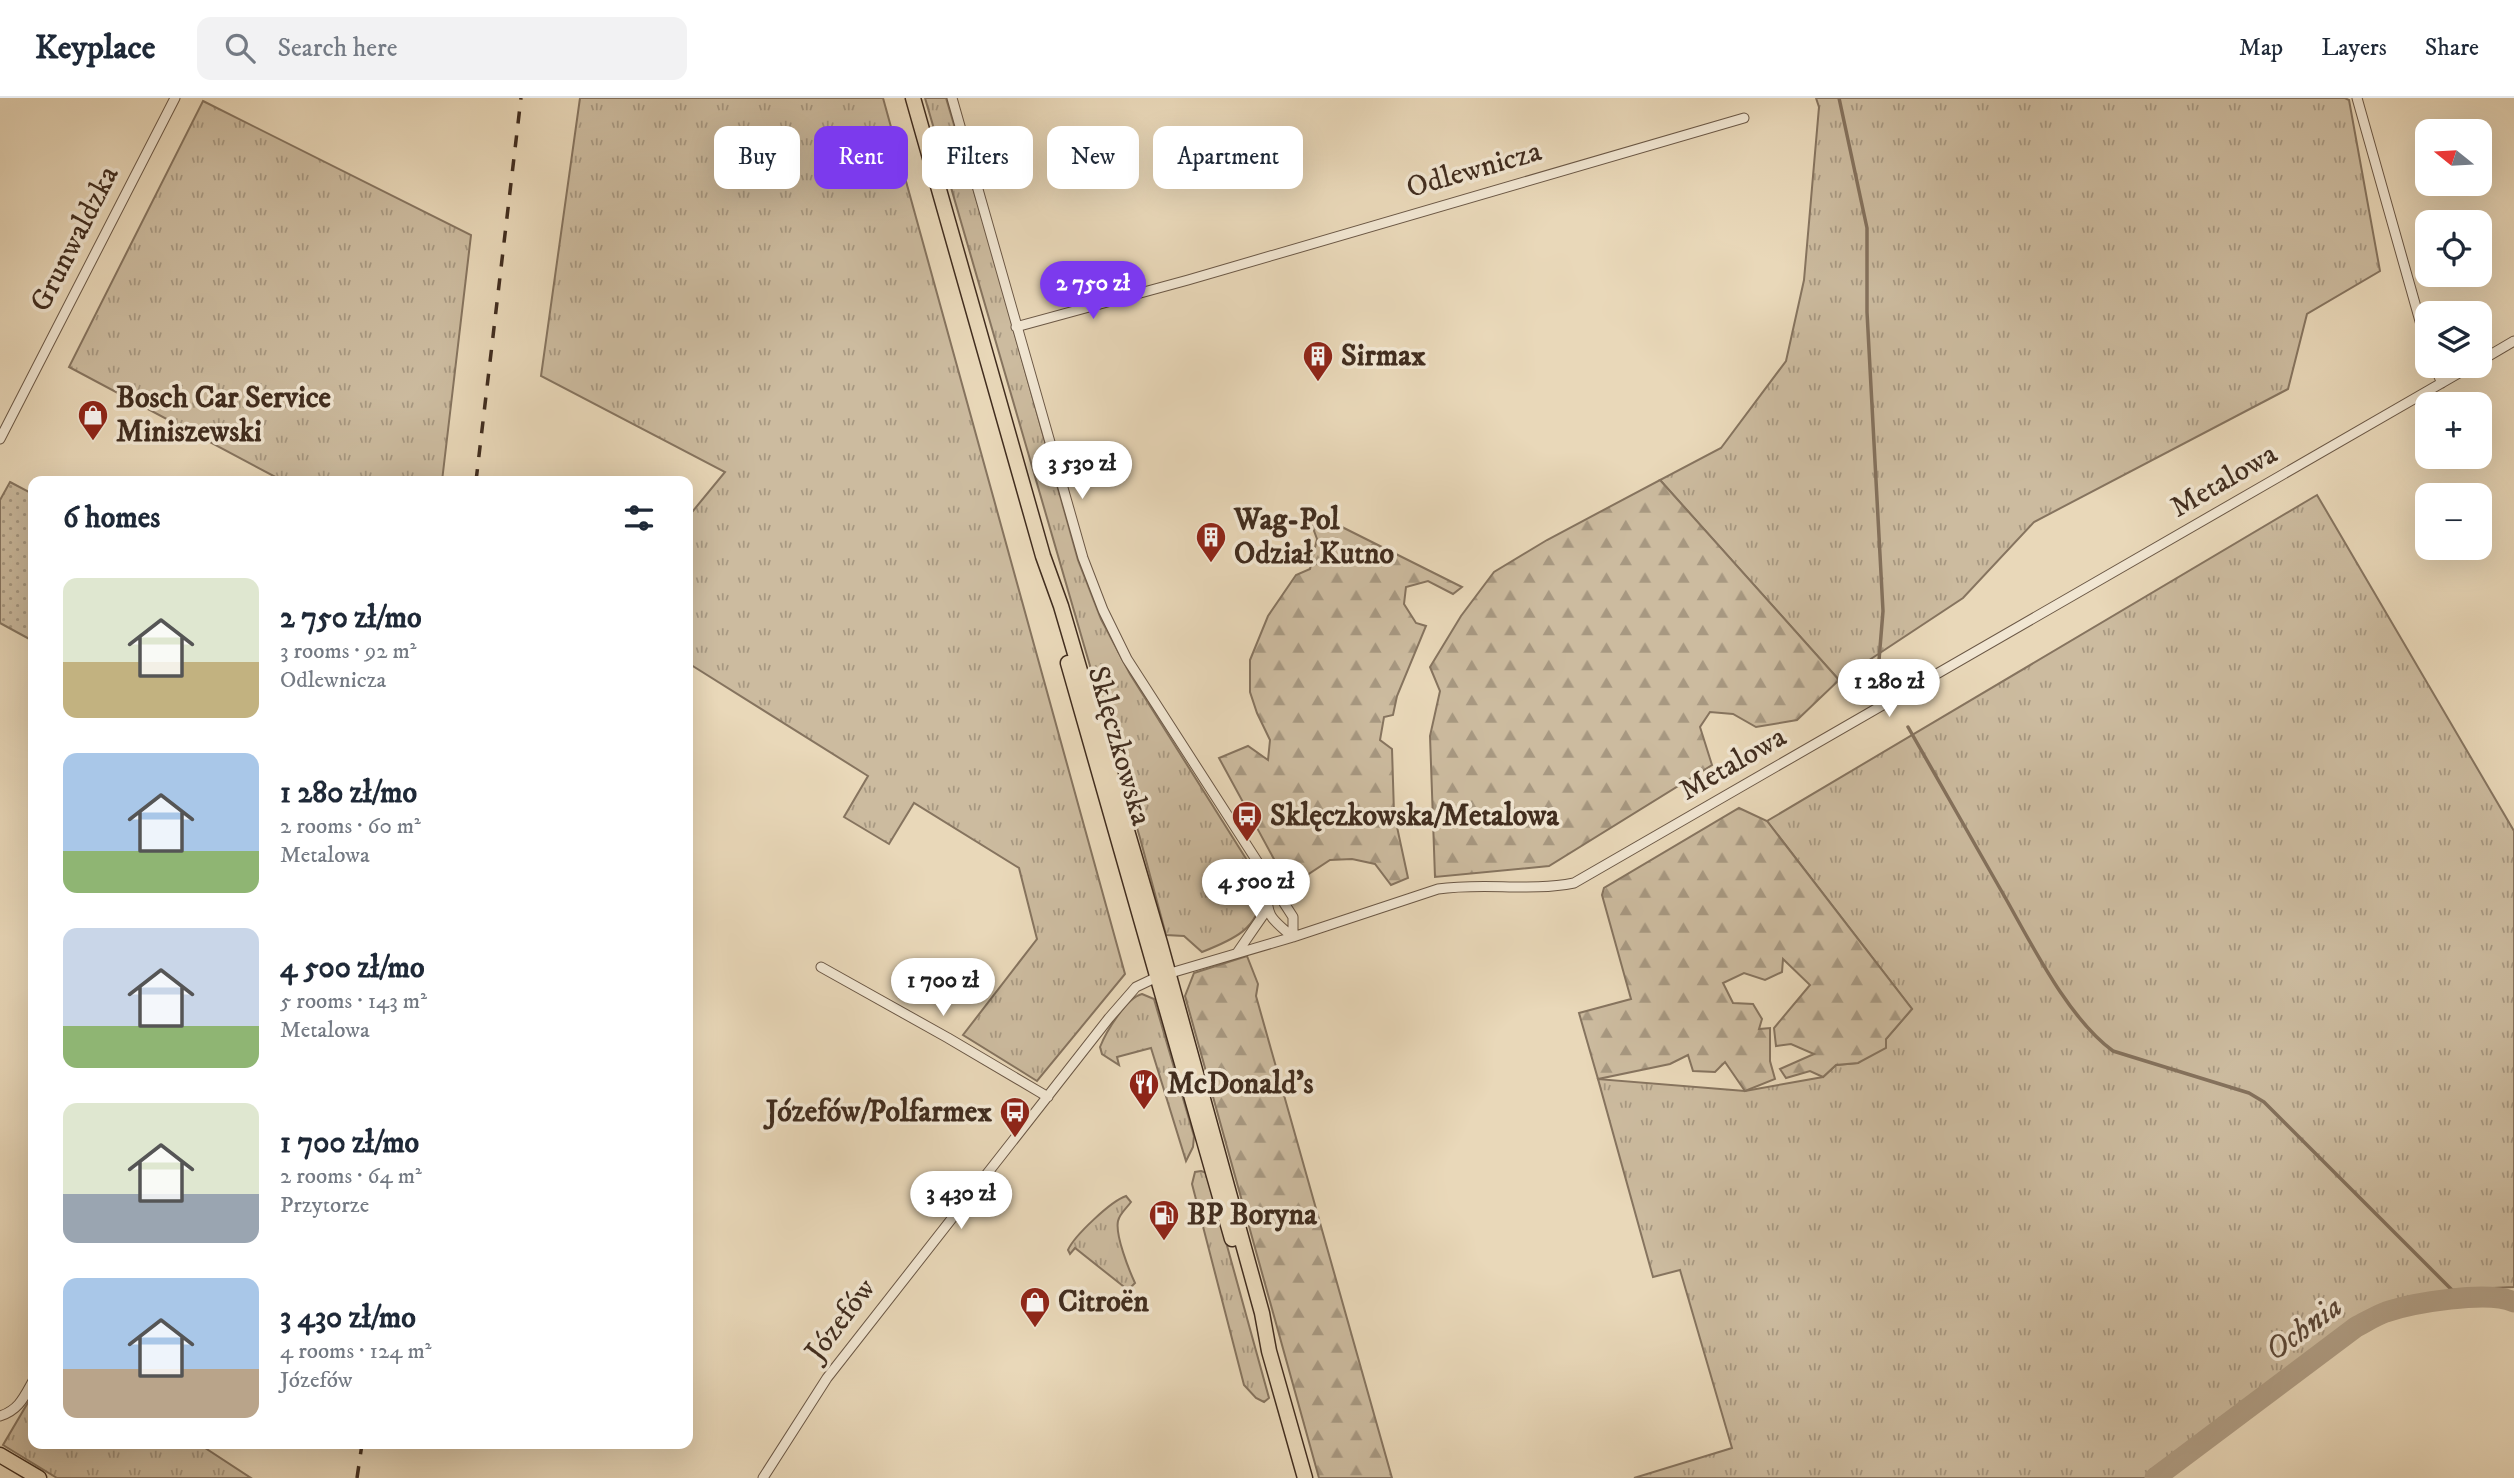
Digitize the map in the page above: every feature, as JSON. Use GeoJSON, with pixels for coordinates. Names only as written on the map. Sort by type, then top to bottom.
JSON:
{"type":"FeatureCollection","features":[{"type":"Feature","properties":{"kind":"main road","name":"Sklęczkowska"},"geometry":{"type":"LineString","coordinates":[[913,98],[1043,556],[1053,609],[1262,1313],[1269,1351],[1305,1478]]}},
{"type":"Feature","properties":{"kind":"main road"},"geometry":{"type":"LineString","coordinates":[[0,1455],[39,1478]]}},
{"type":"Feature","properties":{"kind":"street","name":"Grunwaldzka"},"geometry":{"type":"LineString","coordinates":[[0,439],[175,98]]}},
{"type":"Feature","properties":{"kind":"street"},"geometry":{"type":"LineString","coordinates":[[952,98],[1083,558],[1103,610],[1127,659],[1293,918],[1293,937]]}},
{"type":"Feature","properties":{"kind":"street"},"geometry":{"type":"LineString","coordinates":[[2357,98],[2415,303]]}},
{"type":"Feature","properties":{"kind":"street","name":"Odlewnicza"},"geometry":{"type":"LineString","coordinates":[[1016,327],[1188,280],[1744,118]]}},
{"type":"Feature","properties":{"kind":"street"},"geometry":{"type":"LineString","coordinates":[[2492,354],[2514,341]]}},
{"type":"Feature","properties":{"kind":"street"},"geometry":{"type":"LineString","coordinates":[[2440,378],[2442,383]]}},
{"type":"Feature","properties":{"kind":"street","name":"Metalowa"},"geometry":{"type":"LineString","coordinates":[[1162,975],[1293,937],[1438,889],[1463,885],[1552,887],[1574,883],[2451,378]]}},
{"type":"Feature","properties":{"kind":"street"},"geometry":{"type":"LineString","coordinates":[[1265,877],[1272,920],[1293,937]]}},
{"type":"Feature","properties":{"kind":"street"},"geometry":{"type":"LineString","coordinates":[[1237,953],[1268,908]]}},
{"type":"Feature","properties":{"kind":"street"},"geometry":{"type":"LineString","coordinates":[[821,967],[1048,1097]]}},
{"type":"Feature","properties":{"kind":"street","name":"Józefów"},"geometry":{"type":"LineString","coordinates":[[763,1478],[827,1378],[1109,1018],[1136,987],[1162,975]]}},
{"type":"Feature","properties":{"kind":"street"},"geometry":{"type":"LineString","coordinates":[[0,1416],[10,1413],[19,1405],[28,1390]]}},
{"type":"Feature","properties":{"kind":"green space"},"geometry":{"type":"Polygon","coordinates":[[[580,98],[883,98],[891,126],[814,126],[814,189],[908,188],[1125,974],[1037,1081],[963,1035],[1037,939],[1019,868],[914,803],[889,844],[844,817],[868,776],[693,666],[693,511],[725,472],[541,376],[580,98]]]}},
{"type":"Feature","properties":{"kind":"green space"},"geometry":{"type":"Polygon","coordinates":[[[925,98],[946,98],[954,126],[933,126],[925,98]]]}},
{"type":"Feature","properties":{"kind":"green space"},"geometry":{"type":"Polygon","coordinates":[[[1816,98],[2345,98],[2349,100],[2380,271],[2307,314],[2288,389],[2034,522],[1963,598],[1839,680],[1660,480],[1721,448],[1786,361],[1804,280],[1819,107],[1816,98]]]}},
{"type":"Feature","properties":{"kind":"green space"},"geometry":{"type":"Polygon","coordinates":[[[203,101],[471,235],[443,476],[274,476],[69,367],[203,101]]]}},
{"type":"Feature","properties":{"kind":"green space"},"geometry":{"type":"Polygon","coordinates":[[[951,189],[973,189],[1078,560],[1101,619],[1130,674],[1250,865],[1258,882],[1260,904],[1250,924],[1233,938],[1202,952],[1184,936],[1166,935],[951,189]]]}},
{"type":"Feature","properties":{"kind":"green space"},"geometry":{"type":"Polygon","coordinates":[[[1660,480],[1839,680],[1797,720],[1756,727],[1733,714],[1710,712],[1700,727],[1712,765],[1549,866],[1435,877],[1430,736],[1440,691],[1430,667],[1461,616],[1494,572],[1547,540],[1660,480]]]}},
{"type":"Feature","properties":{"kind":"green space"},"geometry":{"type":"Polygon","coordinates":[[[10,482],[28,491],[28,638],[0,623],[0,500],[10,482]]]}},
{"type":"Feature","properties":{"kind":"green space"},"geometry":{"type":"Polygon","coordinates":[[[2317,495],[2514,831],[2514,1287],[2450,1290],[2449,1296],[2376,1313],[2349,1325],[2147,1478],[1634,1478],[1732,1448],[1680,1270],[1653,1277],[1598,1079],[1745,1091],[1823,1077],[1836,1065],[1858,1063],[1886,1039],[1912,1009],[1767,821],[2317,495]]]}},
{"type":"Feature","properties":{"kind":"green space"},"geometry":{"type":"Polygon","coordinates":[[[1306,509],[1462,587],[1453,594],[1428,581],[1406,587],[1404,604],[1416,623],[1426,626],[1397,696],[1393,715],[1384,717],[1380,740],[1392,749],[1394,813],[1408,878],[1391,885],[1375,864],[1352,859],[1330,860],[1304,877],[1275,861],[1219,758],[1248,746],[1268,760],[1270,740],[1250,692],[1250,660],[1268,616],[1296,575],[1310,569],[1317,539],[1306,509]]]}},
{"type":"Feature","properties":{"kind":"green space"},"geometry":{"type":"Polygon","coordinates":[[[1739,808],[1767,821],[1912,1009],[1886,1039],[1886,1048],[1858,1063],[1836,1065],[1823,1077],[1810,1071],[1786,1078],[1780,1069],[1814,1054],[1791,1044],[1776,1046],[1774,1028],[1810,985],[1783,959],[1782,972],[1765,980],[1744,973],[1723,983],[1733,1003],[1753,1004],[1762,1019],[1759,1029],[1770,1028],[1770,1061],[1775,1079],[1745,1091],[1725,1062],[1715,1072],[1693,1071],[1688,1055],[1670,1064],[1598,1079],[1579,1013],[1631,999],[1602,895],[1604,888],[1739,808]]]}},
{"type":"Feature","properties":{"kind":"green space"},"geometry":{"type":"Polygon","coordinates":[[[1247,956],[1258,984],[1256,996],[1392,1478],[1319,1478],[1185,996],[1194,973],[1247,956]]]}},
{"type":"Feature","properties":{"kind":"green space"},"geometry":{"type":"Polygon","coordinates":[[[1142,994],[1154,999],[1194,1136],[1193,1147],[1186,1161],[1151,1048],[1117,1057],[1119,1065],[1102,1054],[1100,1047],[1123,1009],[1142,994]]]}},
{"type":"Feature","properties":{"kind":"green space"},"geometry":{"type":"Polygon","coordinates":[[[1195,1172],[1207,1173],[1269,1398],[1264,1402],[1256,1398],[1244,1385],[1192,1184],[1195,1172]]]}},
{"type":"Feature","properties":{"kind":"green space"},"geometry":{"type":"Polygon","coordinates":[[[1126,1196],[1131,1202],[1120,1216],[1118,1227],[1123,1252],[1135,1283],[1128,1290],[1075,1248],[1070,1254],[1068,1250],[1077,1236],[1094,1220],[1126,1196]]]}},
{"type":"Feature","properties":{"kind":"green space"},"geometry":{"type":"Polygon","coordinates":[[[28,1402],[28,1449],[207,1449],[251,1478],[57,1478],[3,1445],[28,1402]]]}},
{"type":"Feature","properties":{"kind":"waterway"},"geometry":{"type":"LineString","coordinates":[[1839,98],[1867,228],[1867,312],[1883,611],[1879,660],[1882,680]]}},
{"type":"Feature","properties":{"kind":"waterway"},"geometry":{"type":"LineString","coordinates":[[1908,727],[2040,960],[2067,1002],[2097,1037],[2113,1051],[2249,1093],[2264,1102],[2461,1299]]}},
{"type":"Feature","properties":{"kind":"waterway","name":"Ochnia"},"geometry":{"type":"LineString","coordinates":[[2155,1478],[2356,1327],[2378,1315],[2450,1299],[2487,1297],[2514,1302]]}},
{"type":"Feature","properties":{"kind":"railway"},"geometry":{"type":"LineString","coordinates":[[477,476],[521,98]]}},
{"type":"Feature","properties":{"kind":"railway"},"geometry":{"type":"LineString","coordinates":[[357,1478],[361,1449]]}},
{"type":"Feature","properties":{"kind":"place","name":"Sirmax"},"geometry":{"type":"Point","coordinates":[1318,383]}},
{"type":"Feature","properties":{"kind":"place","name":"Bosch Car Service Miniszewski"},"geometry":{"type":"Point","coordinates":[93,442]}},
{"type":"Feature","properties":{"kind":"place","name":"Wag-Pol Odział Kutno"},"geometry":{"type":"Point","coordinates":[1211,564]}},
{"type":"Feature","properties":{"kind":"place","name":"Sklęczkowska/Metalowa"},"geometry":{"type":"Point","coordinates":[1247,843]}},
{"type":"Feature","properties":{"kind":"place","name":"McDonald's"},"geometry":{"type":"Point","coordinates":[1144,1111]}},
{"type":"Feature","properties":{"kind":"place","name":"Józefów/Polfarmex"},"geometry":{"type":"Point","coordinates":[1015,1139]}},
{"type":"Feature","properties":{"kind":"place","name":"BP Boryna"},"geometry":{"type":"Point","coordinates":[1164,1242]}},
{"type":"Feature","properties":{"kind":"place","name":"Citroën"},"geometry":{"type":"Point","coordinates":[1035,1329]}}]}
